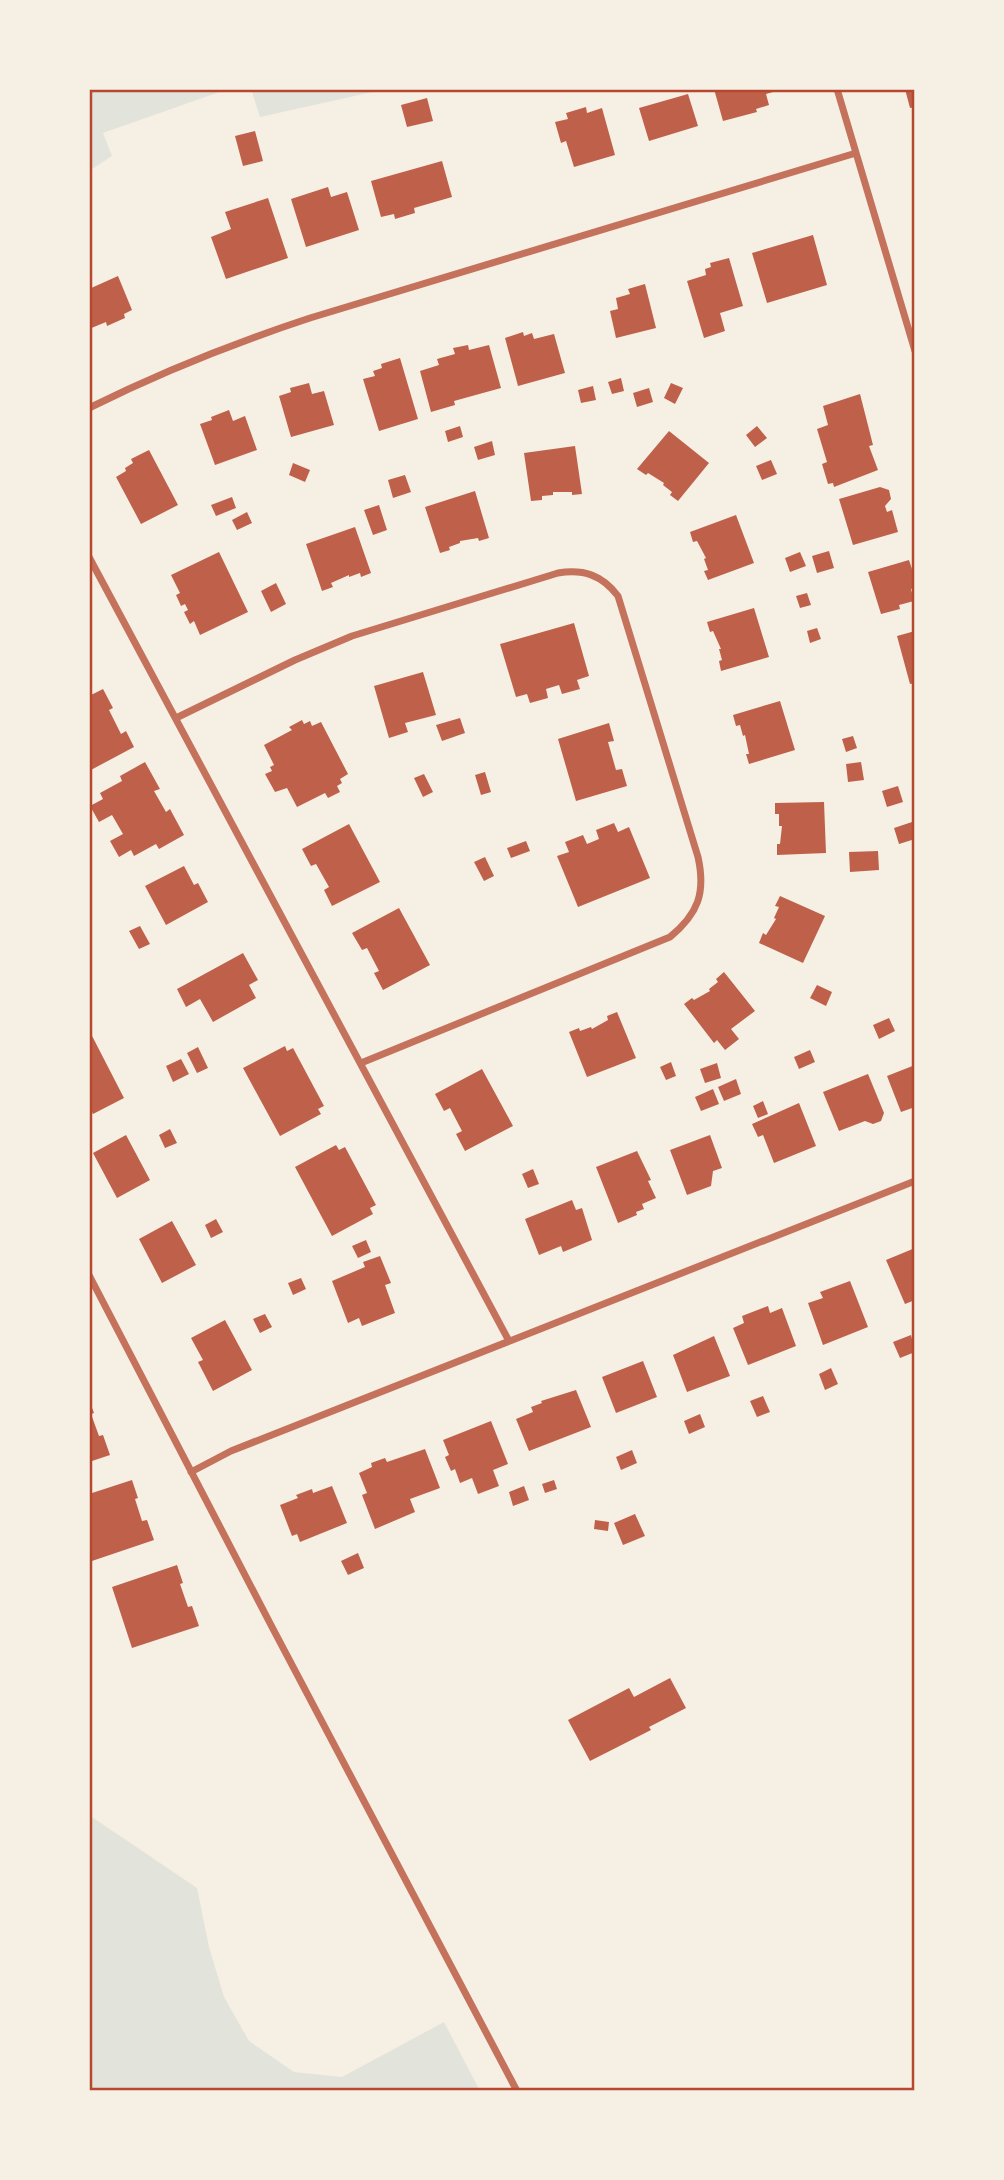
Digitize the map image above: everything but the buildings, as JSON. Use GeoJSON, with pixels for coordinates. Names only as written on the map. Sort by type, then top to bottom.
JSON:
{"type":"FeatureCollection","features":[{"type":"Feature","properties":{"kind":"street"},"geometry":{"type":"LineString","coordinates":[[837,89],[915,351]]}},
{"type":"Feature","properties":{"kind":"street"},"geometry":{"type":"LineString","coordinates":[[89,408],[169,370],[310,317],[856,153]]}},
{"type":"Feature","properties":{"kind":"street"},"geometry":{"type":"LineString","coordinates":[[89,557],[509,1341]]}},
{"type":"Feature","properties":{"kind":"street"},"geometry":{"type":"LineString","coordinates":[[176,718],[304,656],[352,636],[558,573],[585,572],[598,577],[618,596],[698,858],[702,875],[701,893],[695,911],[670,937],[360,1063]]}},
{"type":"Feature","properties":{"kind":"street"},"geometry":{"type":"LineString","coordinates":[[191,1472],[231,1451],[915,1181]]}},
{"type":"Feature","properties":{"kind":"street"},"geometry":{"type":"LineString","coordinates":[[89,1275],[517,2091]]}},
{"type":"Feature","properties":{"kind":"shaded area"},"geometry":{"type":"Polygon","coordinates":[[[89,89],[228,89],[103,133],[112,156],[89,171],[89,89]]]}},
{"type":"Feature","properties":{"kind":"shaded area"},"geometry":{"type":"Polygon","coordinates":[[[251,89],[386,89],[260,117],[251,89]]]}},
{"type":"Feature","properties":{"kind":"shaded area"},"geometry":{"type":"Polygon","coordinates":[[[89,1817],[197,1888],[209,1947],[224,1997],[249,2041],[294,2072],[342,2077],[444,2022],[480,2091],[89,2091],[89,1817]]]}}]}
